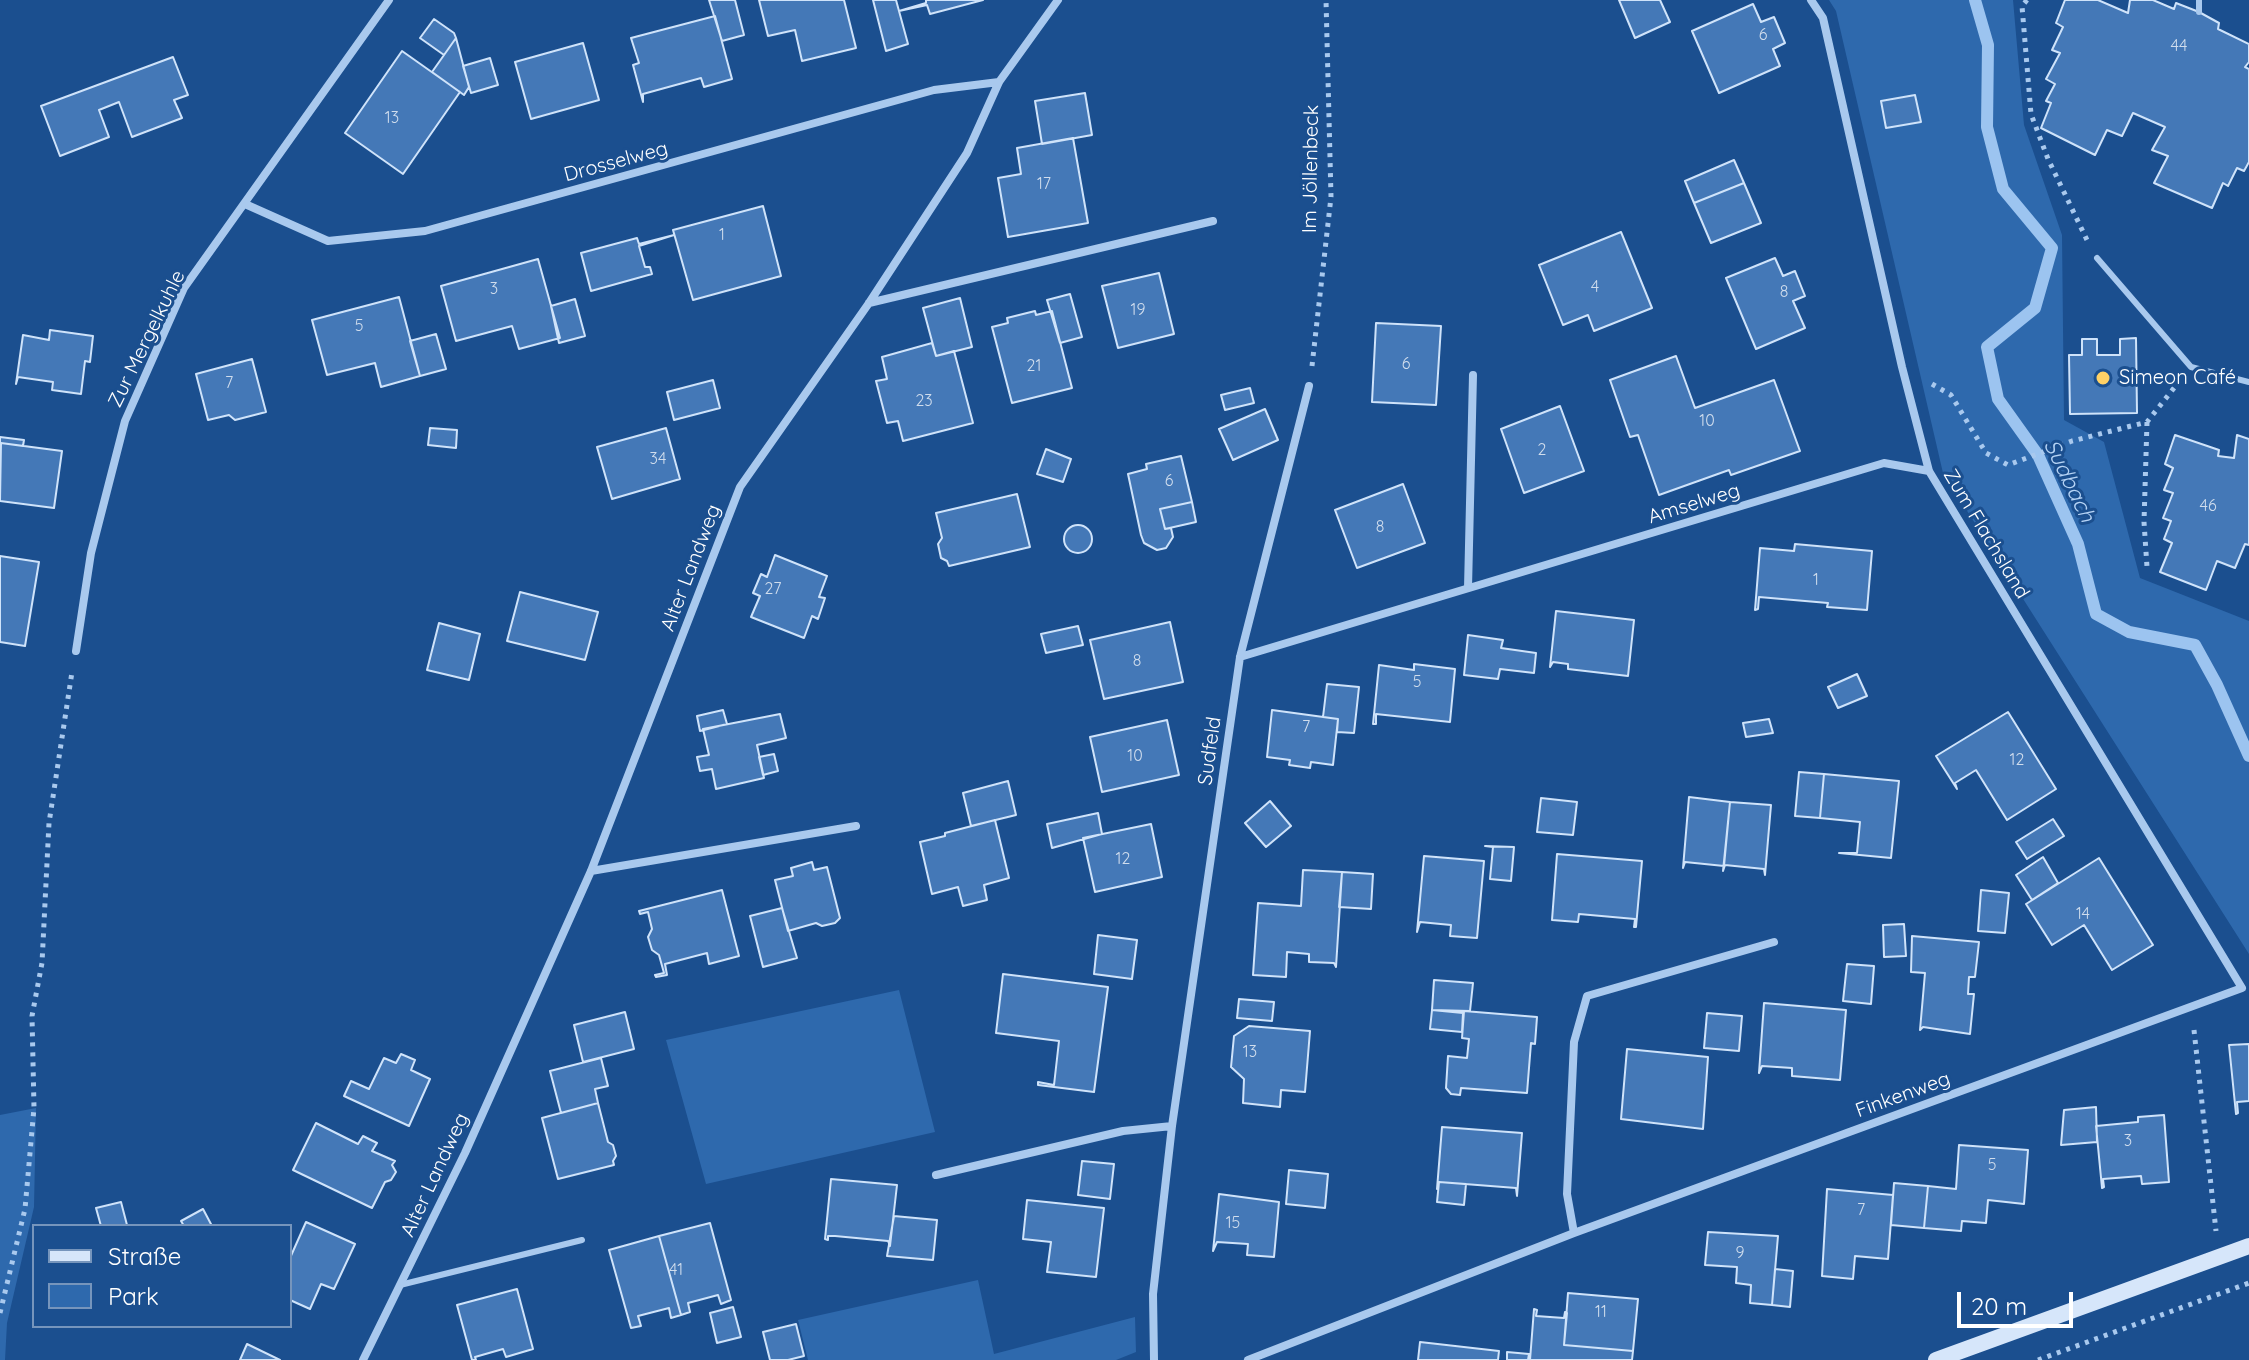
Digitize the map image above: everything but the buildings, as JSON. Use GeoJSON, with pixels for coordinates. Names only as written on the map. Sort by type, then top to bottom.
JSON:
{"type":"FeatureCollection","features":[{"type":"Feature","properties":{"kind":"street","name":"Zur Mergelkuhle"},"geometry":{"type":"LineString","coordinates":[[76,651],[91,553],[125,421],[184,288],[389,0]]}},
{"type":"Feature","properties":{"kind":"street","name":"Alter Landweg"},"geometry":{"type":"LineString","coordinates":[[363,1360],[465,1153],[591,871],[740,487],[869,303],[967,153],[999,82],[1058,0]]}},
{"type":"Feature","properties":{"kind":"street","name":"Zum Flachsland"},"geometry":{"type":"LineString","coordinates":[[1811,0],[1823,18],[1902,367],[1929,471],[2242,988]]}},
{"type":"Feature","properties":{"kind":"street","name":"Drosselweg"},"geometry":{"type":"LineString","coordinates":[[245,204],[328,241],[425,231],[934,90],[999,82]]}},
{"type":"Feature","properties":{"kind":"street"},"geometry":{"type":"LineString","coordinates":[[869,303],[1213,221]]}},
{"type":"Feature","properties":{"kind":"street"},"geometry":{"type":"LineString","coordinates":[[1468,588],[1473,375]]}},
{"type":"Feature","properties":{"kind":"street","name":"Sudfeld"},"geometry":{"type":"LineString","coordinates":[[1154,1360],[1153,1294],[1172,1126],[1240,657],[1309,386]]}},
{"type":"Feature","properties":{"kind":"street","name":"Amselweg"},"geometry":{"type":"LineString","coordinates":[[1240,657],[1884,463],[1929,471]]}},
{"type":"Feature","properties":{"kind":"street"},"geometry":{"type":"LineString","coordinates":[[591,871],[856,826]]}},
{"type":"Feature","properties":{"kind":"street"},"geometry":{"type":"LineString","coordinates":[[1574,1233],[1567,1194],[1574,1042],[1587,996],[1774,942]]}},
{"type":"Feature","properties":{"kind":"street","name":"Finkenweg"},"geometry":{"type":"LineString","coordinates":[[1248,1360],[1574,1233],[2242,988]]}},
{"type":"Feature","properties":{"kind":"street"},"geometry":{"type":"LineString","coordinates":[[936,1175],[1123,1131],[1172,1126]]}},
{"type":"Feature","properties":{"kind":"street"},"geometry":{"type":"LineString","coordinates":[[1938,1360],[2249,1246]]}},
{"type":"Feature","properties":{"kind":"lane"},"geometry":{"type":"LineString","coordinates":[[2199,0],[2199,12]]}},
{"type":"Feature","properties":{"kind":"lane"},"geometry":{"type":"LineString","coordinates":[[2097,258],[2191,367],[2249,382]]}},
{"type":"Feature","properties":{"kind":"lane"},"geometry":{"type":"LineString","coordinates":[[400,1285],[582,1240]]}},
{"type":"Feature","properties":{"kind":"path","name":"Im Jöllenbeck"},"geometry":{"type":"LineString","coordinates":[[1309,386],[1331,197],[1326,0]]}},
{"type":"Feature","properties":{"kind":"path"},"geometry":{"type":"LineString","coordinates":[[2027,0],[2022,6],[2031,114],[2070,209],[2097,258]]}},
{"type":"Feature","properties":{"kind":"path"},"geometry":{"type":"LineString","coordinates":[[1902,367],[1951,395],[1986,453],[2008,465],[2072,441],[2147,422]]}},
{"type":"Feature","properties":{"kind":"path"},"geometry":{"type":"LineString","coordinates":[[2147,567],[2144,522],[2147,422],[2191,367]]}},
{"type":"Feature","properties":{"kind":"path"},"geometry":{"type":"LineString","coordinates":[[0,1313],[25,1209],[34,1108],[32,1016],[42,963],[49,823],[65,703],[76,651]]}},
{"type":"Feature","properties":{"kind":"path"},"geometry":{"type":"LineString","coordinates":[[2191,1006],[2224,1292]]}},
{"type":"Feature","properties":{"kind":"path"},"geometry":{"type":"LineString","coordinates":[[2038,1360],[2249,1283]]}},
{"type":"Feature","properties":{"kind":"green space"},"geometry":{"type":"Polygon","coordinates":[[[1829,0],[2013,0],[2024,125],[2062,235],[2064,420],[2104,442],[2140,578],[2249,621],[2249,954],[1943,473],[1836,11],[1829,0]]]}},
{"type":"Feature","properties":{"kind":"green space"},"geometry":{"type":"Polygon","coordinates":[[[899,990],[935,1132],[706,1184],[666,1040],[899,990]]]}},
{"type":"Feature","properties":{"kind":"green space"},"geometry":{"type":"Polygon","coordinates":[[[36,1108],[34,1207],[7,1323],[5,1360],[0,1360],[0,1115],[36,1108]]]}},
{"type":"Feature","properties":{"kind":"green space"},"geometry":{"type":"Polygon","coordinates":[[[978,1280],[994,1354],[1135,1317],[1136,1352],[1116,1360],[808,1360],[798,1320],[978,1280]]]}},
{"type":"Feature","properties":{"kind":"waterway","name":"Sudbach"},"geometry":{"type":"LineString","coordinates":[[1975,0],[1988,45],[1987,127],[2003,189],[2052,248],[2035,308],[1987,347],[1998,399],[2038,455],[2078,544],[2096,614],[2129,632],[2195,645],[2249,756]]}},
{"type":"Feature","properties":{"kind":"place","name":"Simeon Café"},"geometry":{"type":"Point","coordinates":[2103,378]}}]}
